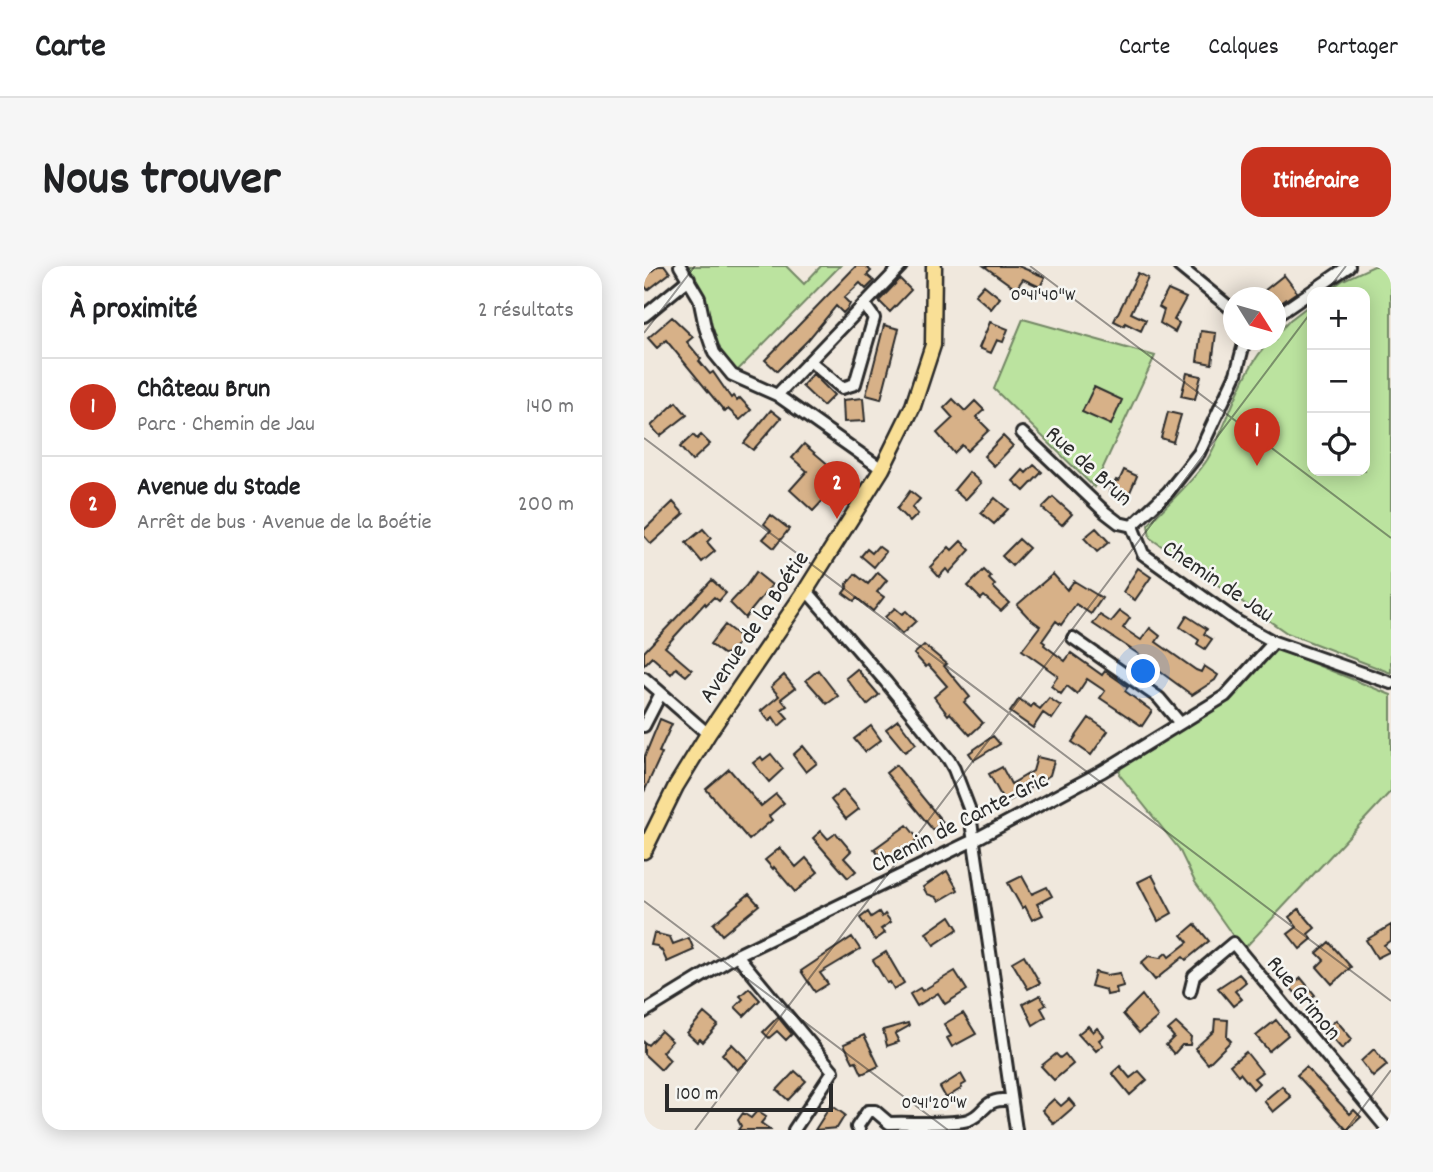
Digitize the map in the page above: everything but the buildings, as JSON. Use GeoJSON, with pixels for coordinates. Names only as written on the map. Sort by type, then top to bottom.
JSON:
{"type":"FeatureCollection","features":[{"type":"Feature","properties":{"kind":"main road","name":"Avenue de la Boétie"},"geometry":{"type":"LineString","coordinates":[[644,851],[676,786],[806,590],[882,469],[913,407],[933,345],[934,266]]}},
{"type":"Feature","properties":{"kind":"street"},"geometry":{"type":"LineString","coordinates":[[680,266],[699,298],[714,353],[732,375],[777,395],[882,469]]}},
{"type":"Feature","properties":{"kind":"street"},"geometry":{"type":"LineString","coordinates":[[777,395],[901,266]]}},
{"type":"Feature","properties":{"kind":"street"},"geometry":{"type":"LineString","coordinates":[[1179,266],[1223,303]]}},
{"type":"Feature","properties":{"kind":"street"},"geometry":{"type":"LineString","coordinates":[[1286,309],[1349,266]]}},
{"type":"Feature","properties":{"kind":"street"},"geometry":{"type":"LineString","coordinates":[[644,316],[689,279]]}},
{"type":"Feature","properties":{"kind":"street"},"geometry":{"type":"LineString","coordinates":[[810,361],[842,388],[855,384],[874,318],[864,304]]}},
{"type":"Feature","properties":{"kind":"street","name":"Chemin de Jau"},"geometry":{"type":"LineString","coordinates":[[1242,350],[1236,373],[1199,453],[1168,492],[1132,526],[1143,554],[1238,622],[1274,642],[1391,683]]}},
{"type":"Feature","properties":{"kind":"street","name":"Rue de Brun"},"geometry":{"type":"LineString","coordinates":[[1022,432],[1106,513],[1119,523],[1132,526]]}},
{"type":"Feature","properties":{"kind":"street"},"geometry":{"type":"LineString","coordinates":[[806,590],[886,682],[954,768],[969,808],[1016,1130]]}},
{"type":"Feature","properties":{"kind":"street"},"geometry":{"type":"LineString","coordinates":[[1073,638],[1159,698],[1180,723]]}},
{"type":"Feature","properties":{"kind":"street","name":"Chemin de Cante-Gric"},"geometry":{"type":"LineString","coordinates":[[644,1012],[737,955],[974,840],[1103,771],[1225,696],[1274,642]]}},
{"type":"Feature","properties":{"kind":"street"},"geometry":{"type":"LineString","coordinates":[[644,678],[708,734]]}},
{"type":"Feature","properties":{"kind":"street"},"geometry":{"type":"LineString","coordinates":[[644,726],[661,693]]}},
{"type":"Feature","properties":{"kind":"street","name":"Rue Grimon"},"geometry":{"type":"LineString","coordinates":[[1190,992],[1194,976],[1233,943],[1388,1130]]}},
{"type":"Feature","properties":{"kind":"street"},"geometry":{"type":"LineString","coordinates":[[737,955],[833,1071],[794,1130]]}},
{"type":"Feature","properties":{"kind":"street"},"geometry":{"type":"LineString","coordinates":[[859,1130],[857,1127],[868,1111],[875,1111],[888,1127],[968,1120],[988,1103],[1000,1099],[1012,1100]]}},
{"type":"Feature","properties":{"kind":"green space"},"geometry":{"type":"Polygon","coordinates":[[[683,266],[786,266],[804,284],[821,266],[840,266],[735,373],[723,365],[719,348],[706,329],[683,266]]]}},
{"type":"Feature","properties":{"kind":"green space"},"geometry":{"type":"Polygon","coordinates":[[[1374,266],[1391,266],[1391,673],[1287,633],[1150,538],[1148,525],[1207,460],[1243,382],[1260,353],[1263,350],[1286,350],[1286,324],[1307,307],[1307,476],[1370,476],[1370,287],[1334,287],[1374,266]]]}},
{"type":"Feature","properties":{"kind":"green space"},"geometry":{"type":"Polygon","coordinates":[[[1023,319],[1155,356],[1094,487],[994,389],[1023,319]]]}},
{"type":"Feature","properties":{"kind":"green space"},"geometry":{"type":"Polygon","coordinates":[[[1275,648],[1391,695],[1391,791],[1243,950],[1195,882],[1179,849],[1119,774],[1121,767],[1228,697],[1275,648]]]}},
{"type":"Feature","properties":{"kind":"place","name":"Château Brun"},"geometry":{"type":"Point","coordinates":[1257,466]}},
{"type":"Feature","properties":{"kind":"place","name":"Avenue du Stade"},"geometry":{"type":"Point","coordinates":[837,519]}}]}
